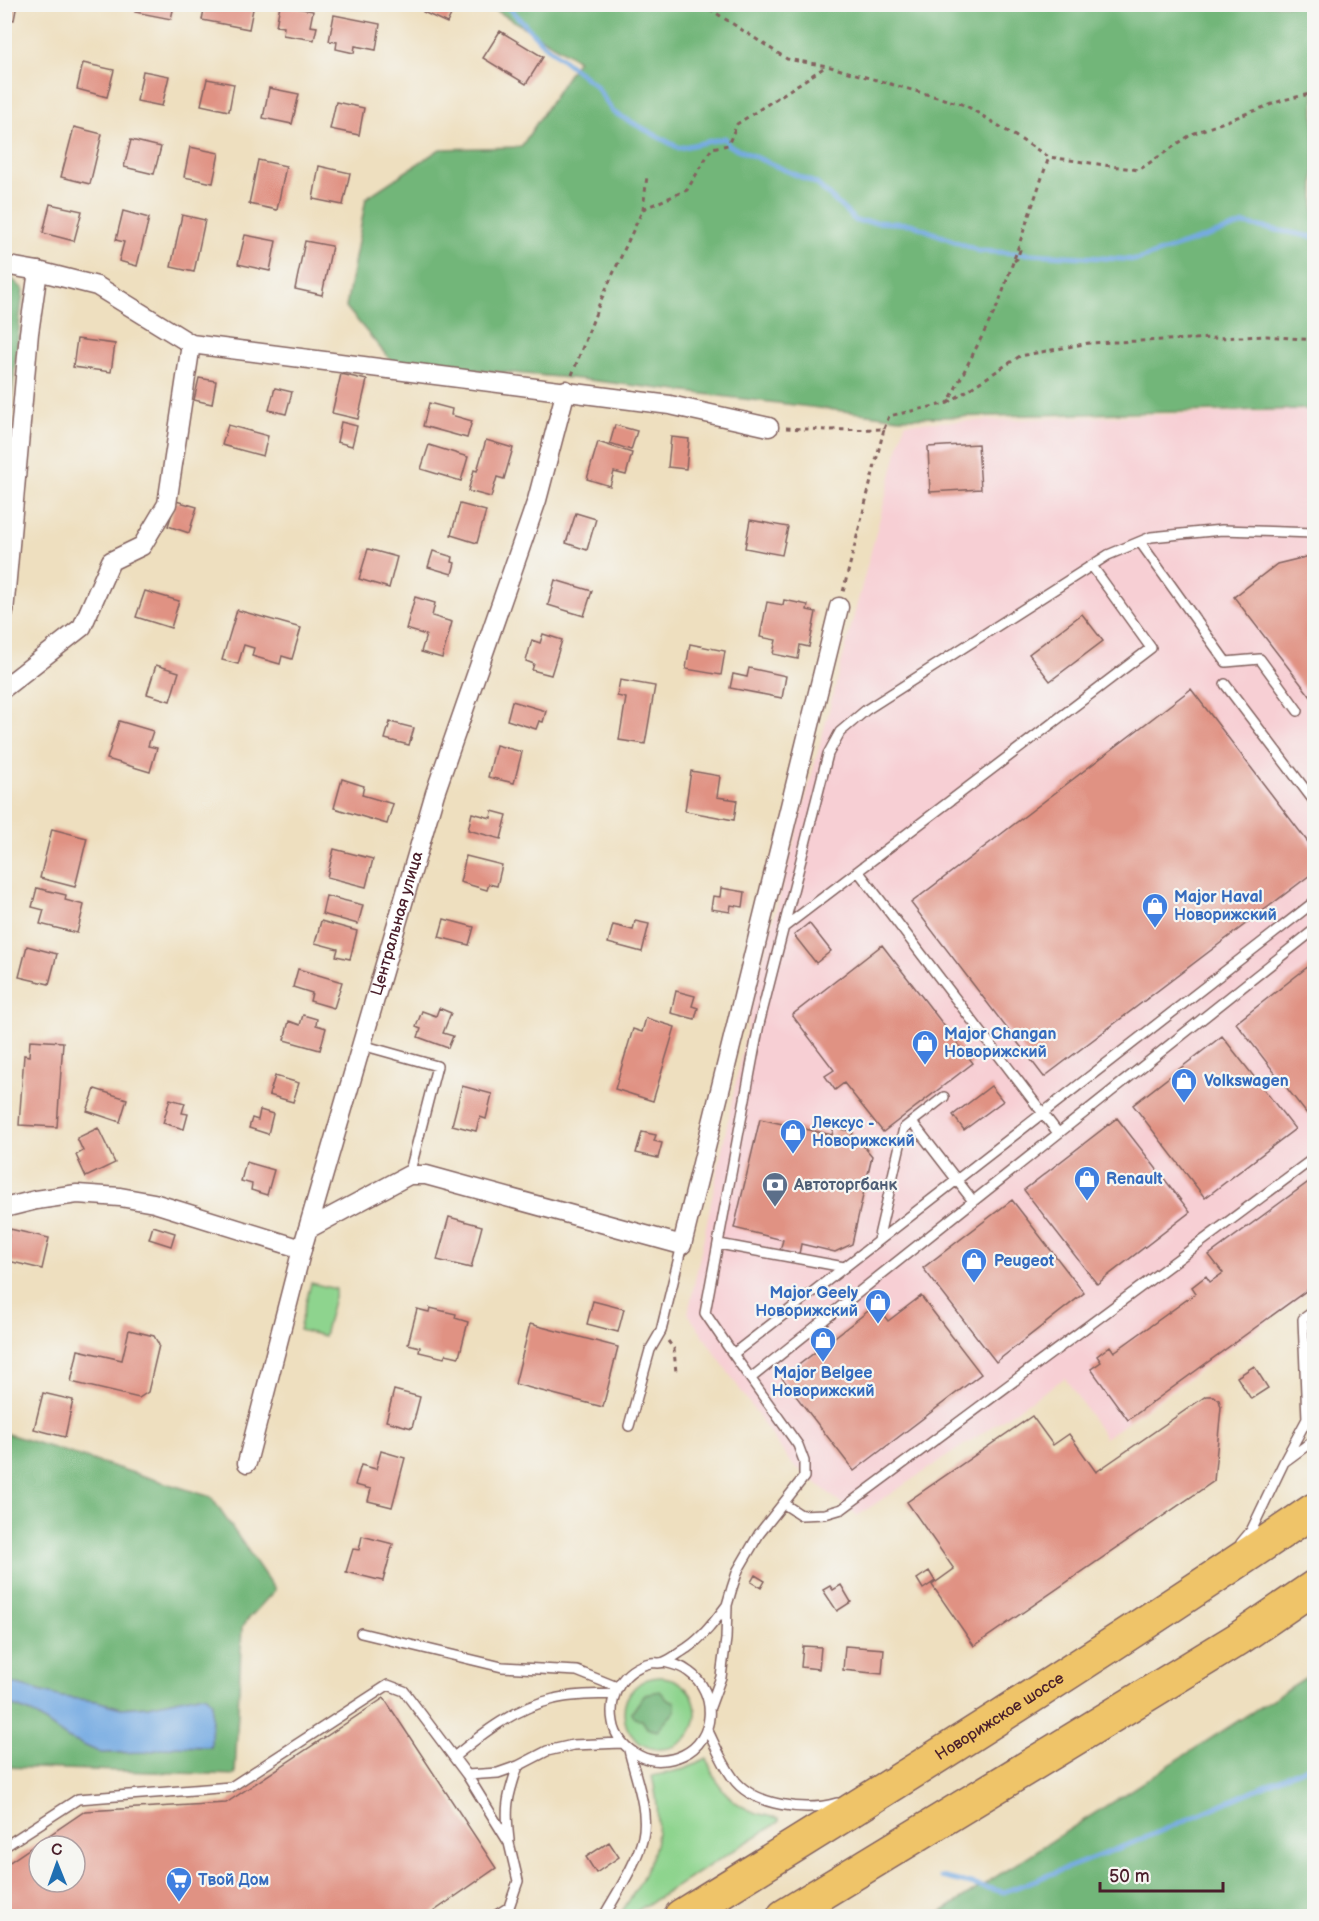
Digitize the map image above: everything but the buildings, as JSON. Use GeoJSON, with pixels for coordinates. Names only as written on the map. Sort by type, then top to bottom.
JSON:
{"type":"FeatureCollection","features":[{"type":"Feature","properties":{"kind":"highway","name":"Новорижское шоссе"},"geometry":{"type":"LineString","coordinates":[[681,1917],[888,1788],[1209,1581],[1314,1510]]}},
{"type":"Feature","properties":{"kind":"highway"},"geometry":{"type":"LineString","coordinates":[[784,1917],[1238,1639],[1314,1587]]}},
{"type":"Feature","properties":{"kind":"street"},"geometry":{"type":"LineString","coordinates":[[4,265],[97,286],[191,344],[566,390],[670,405],[769,427]]}},
{"type":"Feature","properties":{"kind":"street"},"geometry":{"type":"LineString","coordinates":[[4,612],[29,333],[38,271]]}},
{"type":"Feature","properties":{"kind":"street"},"geometry":{"type":"LineString","coordinates":[[4,688],[82,627],[111,561],[142,546],[167,504],[191,344]]}},
{"type":"Feature","properties":{"kind":"street","name":"Центральная улица"},"geometry":{"type":"LineString","coordinates":[[247,1462],[302,1249],[435,793],[537,500],[566,390]]}},
{"type":"Feature","properties":{"kind":"street"},"geometry":{"type":"LineString","coordinates":[[308,1229],[410,1175],[426,1175],[682,1245],[839,607]]}},
{"type":"Feature","properties":{"kind":"street"},"geometry":{"type":"LineString","coordinates":[[4,1208],[36,1200],[77,1194],[120,1197],[154,1203],[302,1249]]}},
{"type":"Feature","properties":{"kind":"lane"},"geometry":{"type":"LineString","coordinates":[[467,1775],[498,1773],[518,1767],[547,1751],[573,1745],[626,1747],[642,1758],[658,1761],[673,1759],[688,1753],[707,1729],[710,1707],[721,1677],[726,1639],[727,1605],[738,1570],[759,1534],[804,1477],[804,1461],[798,1445],[705,1313],[759,1024],[828,754],[840,732],[866,710],[1108,555],[1151,537],[1222,530],[1314,533]]}},
{"type":"Feature","properties":{"kind":"lane"},"geometry":{"type":"LineString","coordinates":[[1140,542],[1226,662],[1260,659],[1298,711]]}},
{"type":"Feature","properties":{"kind":"lane"},"geometry":{"type":"LineString","coordinates":[[783,928],[1151,648],[1092,566]]}},
{"type":"Feature","properties":{"kind":"lane"},"geometry":{"type":"LineString","coordinates":[[1225,684],[1314,801]]}},
{"type":"Feature","properties":{"kind":"lane"},"geometry":{"type":"LineString","coordinates":[[858,871],[1058,1132]]}},
{"type":"Feature","properties":{"kind":"lane"},"geometry":{"type":"LineString","coordinates":[[733,1354],[1314,902]]}},
{"type":"Feature","properties":{"kind":"lane"},"geometry":{"type":"LineString","coordinates":[[751,1378],[1314,930]]}},
{"type":"Feature","properties":{"kind":"lane"},"geometry":{"type":"LineString","coordinates":[[362,1046],[437,1066],[410,1175]]}},
{"type":"Feature","properties":{"kind":"lane"},"geometry":{"type":"LineString","coordinates":[[878,1240],[904,1128],[944,1097]]}},
{"type":"Feature","properties":{"kind":"lane"},"geometry":{"type":"LineString","coordinates":[[912,1122],[973,1201]]}},
{"type":"Feature","properties":{"kind":"lane"},"geometry":{"type":"LineString","coordinates":[[784,1504],[801,1515],[825,1514],[842,1509],[1314,1158]]}},
{"type":"Feature","properties":{"kind":"lane"},"geometry":{"type":"LineString","coordinates":[[719,1244],[844,1267]]}},
{"type":"Feature","properties":{"kind":"lane"},"geometry":{"type":"LineString","coordinates":[[629,1426],[650,1350],[661,1330],[682,1245]]}},
{"type":"Feature","properties":{"kind":"lane"},"geometry":{"type":"LineString","coordinates":[[1237,1548],[1251,1531],[1307,1419],[1303,1319],[1314,1311]]}},
{"type":"Feature","properties":{"kind":"lane"},"geometry":{"type":"LineString","coordinates":[[1284,1462],[1314,1440]]}},
{"type":"Feature","properties":{"kind":"lane"},"geometry":{"type":"LineString","coordinates":[[1209,1581],[1230,1556]]}},
{"type":"Feature","properties":{"kind":"lane"},"geometry":{"type":"LineString","coordinates":[[664,1662],[689,1647],[711,1627],[727,1605]]}},
{"type":"Feature","properties":{"kind":"lane"},"geometry":{"type":"LineString","coordinates":[[361,1633],[502,1667],[577,1671],[616,1690]]}},
{"type":"Feature","properties":{"kind":"lane"},"geometry":{"type":"LineString","coordinates":[[604,1917],[631,1866],[643,1837],[644,1814],[626,1747],[614,1728],[611,1711],[616,1690],[626,1676],[637,1668],[650,1663],[664,1662],[677,1665],[700,1681],[710,1707]]}},
{"type":"Feature","properties":{"kind":"lane"},"geometry":{"type":"LineString","coordinates":[[4,1847],[78,1799],[231,1787],[388,1685],[404,1691],[467,1775],[509,1843]]}},
{"type":"Feature","properties":{"kind":"lane"},"geometry":{"type":"LineString","coordinates":[[454,1757],[479,1736],[509,1716],[554,1698],[616,1690]]}},
{"type":"Feature","properties":{"kind":"lane"},"geometry":{"type":"LineString","coordinates":[[707,1729],[718,1754],[734,1780],[761,1800],[794,1808],[827,1806],[888,1788]]}},
{"type":"Feature","properties":{"kind":"lane"},"geometry":{"type":"LineString","coordinates":[[495,1917],[508,1907],[518,1881],[509,1843],[506,1816],[507,1799],[518,1767]]}},
{"type":"Feature","properties":{"kind":"path"},"geometry":{"type":"LineString","coordinates":[[702,4],[787,59],[827,66],[965,105],[1049,157],[1139,170],[1192,134],[1283,100],[1314,93]]}},
{"type":"Feature","properties":{"kind":"path"},"geometry":{"type":"LineString","coordinates":[[643,208],[687,190],[712,148],[728,145],[736,124],[827,66]]}},
{"type":"Feature","properties":{"kind":"path"},"geometry":{"type":"LineString","coordinates":[[948,402],[999,303],[1049,157]]}},
{"type":"Feature","properties":{"kind":"path"},"geometry":{"type":"LineString","coordinates":[[566,390],[600,302],[643,208],[647,176]]}},
{"type":"Feature","properties":{"kind":"path"},"geometry":{"type":"LineString","coordinates":[[1012,262],[1017,260],[1019,248]]}},
{"type":"Feature","properties":{"kind":"path"},"geometry":{"type":"LineString","coordinates":[[839,607],[889,416],[948,402],[1020,356],[1089,343],[1267,336],[1314,340]]}},
{"type":"Feature","properties":{"kind":"path"},"geometry":{"type":"LineString","coordinates":[[769,427],[827,430],[884,429]]}},
{"type":"Feature","properties":{"kind":"path"},"geometry":{"type":"LineString","coordinates":[[661,1330],[674,1349],[676,1373]]}},
{"type":"Feature","properties":{"kind":"shaded area"},"geometry":{"type":"Polygon","coordinates":[[[1314,410],[1314,1288],[1105,1438],[1065,1378],[857,1516],[790,1462],[688,1314],[755,989],[905,423],[1314,410]]]}},
{"type":"Feature","properties":{"kind":"green space"},"geometry":{"type":"Polygon","coordinates":[[[487,5],[1314,5],[1314,409],[900,418],[580,379],[392,362],[346,307],[366,198],[440,149],[521,147],[578,60],[487,5]]]}},
{"type":"Feature","properties":{"kind":"green space"},"geometry":{"type":"Polygon","coordinates":[[[5,277],[11,278],[23,289],[5,460],[5,277]]]}},
{"type":"Feature","properties":{"kind":"green space"},"geometry":{"type":"Polygon","coordinates":[[[311,1283],[336,1289],[324,1336],[299,1330],[311,1283]]]}},
{"type":"Feature","properties":{"kind":"green space"},"geometry":{"type":"Polygon","coordinates":[[[5,1433],[211,1497],[275,1590],[242,1626],[235,1775],[5,1767],[5,1703],[32,1713],[68,1738],[102,1753],[147,1752],[176,1746],[211,1747],[212,1703],[207,1696],[121,1708],[96,1701],[61,1697],[10,1683],[5,1685],[5,1433]]]}},
{"type":"Feature","properties":{"kind":"green space"},"geometry":{"type":"Polygon","coordinates":[[[1314,1672],[1314,1916],[935,1916],[1314,1672]]]}},
{"type":"Feature","properties":{"kind":"green space"},"geometry":{"type":"Polygon","coordinates":[[[660,1677],[680,1683],[690,1693],[696,1713],[690,1733],[680,1743],[660,1749],[640,1743],[630,1733],[624,1713],[630,1693],[640,1683],[660,1677]]]}},
{"type":"Feature","properties":{"kind":"green space"},"geometry":{"type":"Polygon","coordinates":[[[660,1691],[666,1698],[675,1702],[675,1711],[657,1731],[647,1728],[642,1720],[638,1720],[632,1712],[645,1694],[660,1691]]]}},
{"type":"Feature","properties":{"kind":"green space"},"geometry":{"type":"Polygon","coordinates":[[[707,1759],[718,1783],[733,1800],[753,1812],[779,1818],[779,1822],[629,1916],[619,1916],[640,1882],[654,1850],[658,1817],[652,1776],[685,1769],[707,1759]]]}},
{"type":"Feature","properties":{"kind":"water"},"geometry":{"type":"Polygon","coordinates":[[[10,1683],[61,1697],[96,1701],[121,1708],[148,1706],[199,1695],[207,1696],[212,1703],[211,1747],[176,1746],[147,1752],[101,1753],[68,1738],[32,1713],[5,1703],[5,1685],[10,1683]]]}},
{"type":"Feature","properties":{"kind":"waterway"},"geometry":{"type":"LineString","coordinates":[[506,4],[541,42],[596,86],[613,112],[679,148],[725,138],[728,145],[817,184],[856,221],[911,224],[979,251],[1137,260],[1244,224],[1314,237]]}},
{"type":"Feature","properties":{"kind":"waterway"},"geometry":{"type":"LineString","coordinates":[[941,1877],[1004,1892],[1140,1840],[1314,1764]]}},
{"type":"Feature","properties":{"kind":"place","name":"Major Haval Новорижский"},"geometry":{"type":"Point","coordinates":[1155,929]}},
{"type":"Feature","properties":{"kind":"place","name":"Major Changan Новорижский"},"geometry":{"type":"Point","coordinates":[925,1066]}},
{"type":"Feature","properties":{"kind":"place","name":"Volkswagen"},"geometry":{"type":"Point","coordinates":[1184,1104]}},
{"type":"Feature","properties":{"kind":"place","name":"Лексус - Новорижский"},"geometry":{"type":"Point","coordinates":[793,1155]}},
{"type":"Feature","properties":{"kind":"place","name":"Renault"},"geometry":{"type":"Point","coordinates":[1087,1202]}},
{"type":"Feature","properties":{"kind":"place","name":"Автоторгбанк"},"geometry":{"type":"Point","coordinates":[775,1208]}},
{"type":"Feature","properties":{"kind":"place","name":"Peugeot"},"geometry":{"type":"Point","coordinates":[974,1284]}},
{"type":"Feature","properties":{"kind":"place","name":"Major Geely Новорижский"},"geometry":{"type":"Point","coordinates":[878,1325]}},
{"type":"Feature","properties":{"kind":"place","name":"Major Belgee Новорижский"},"geometry":{"type":"Point","coordinates":[823,1363]}},
{"type":"Feature","properties":{"kind":"place","name":"Твой Дом"},"geometry":{"type":"Point","coordinates":[179,1903]}}]}
